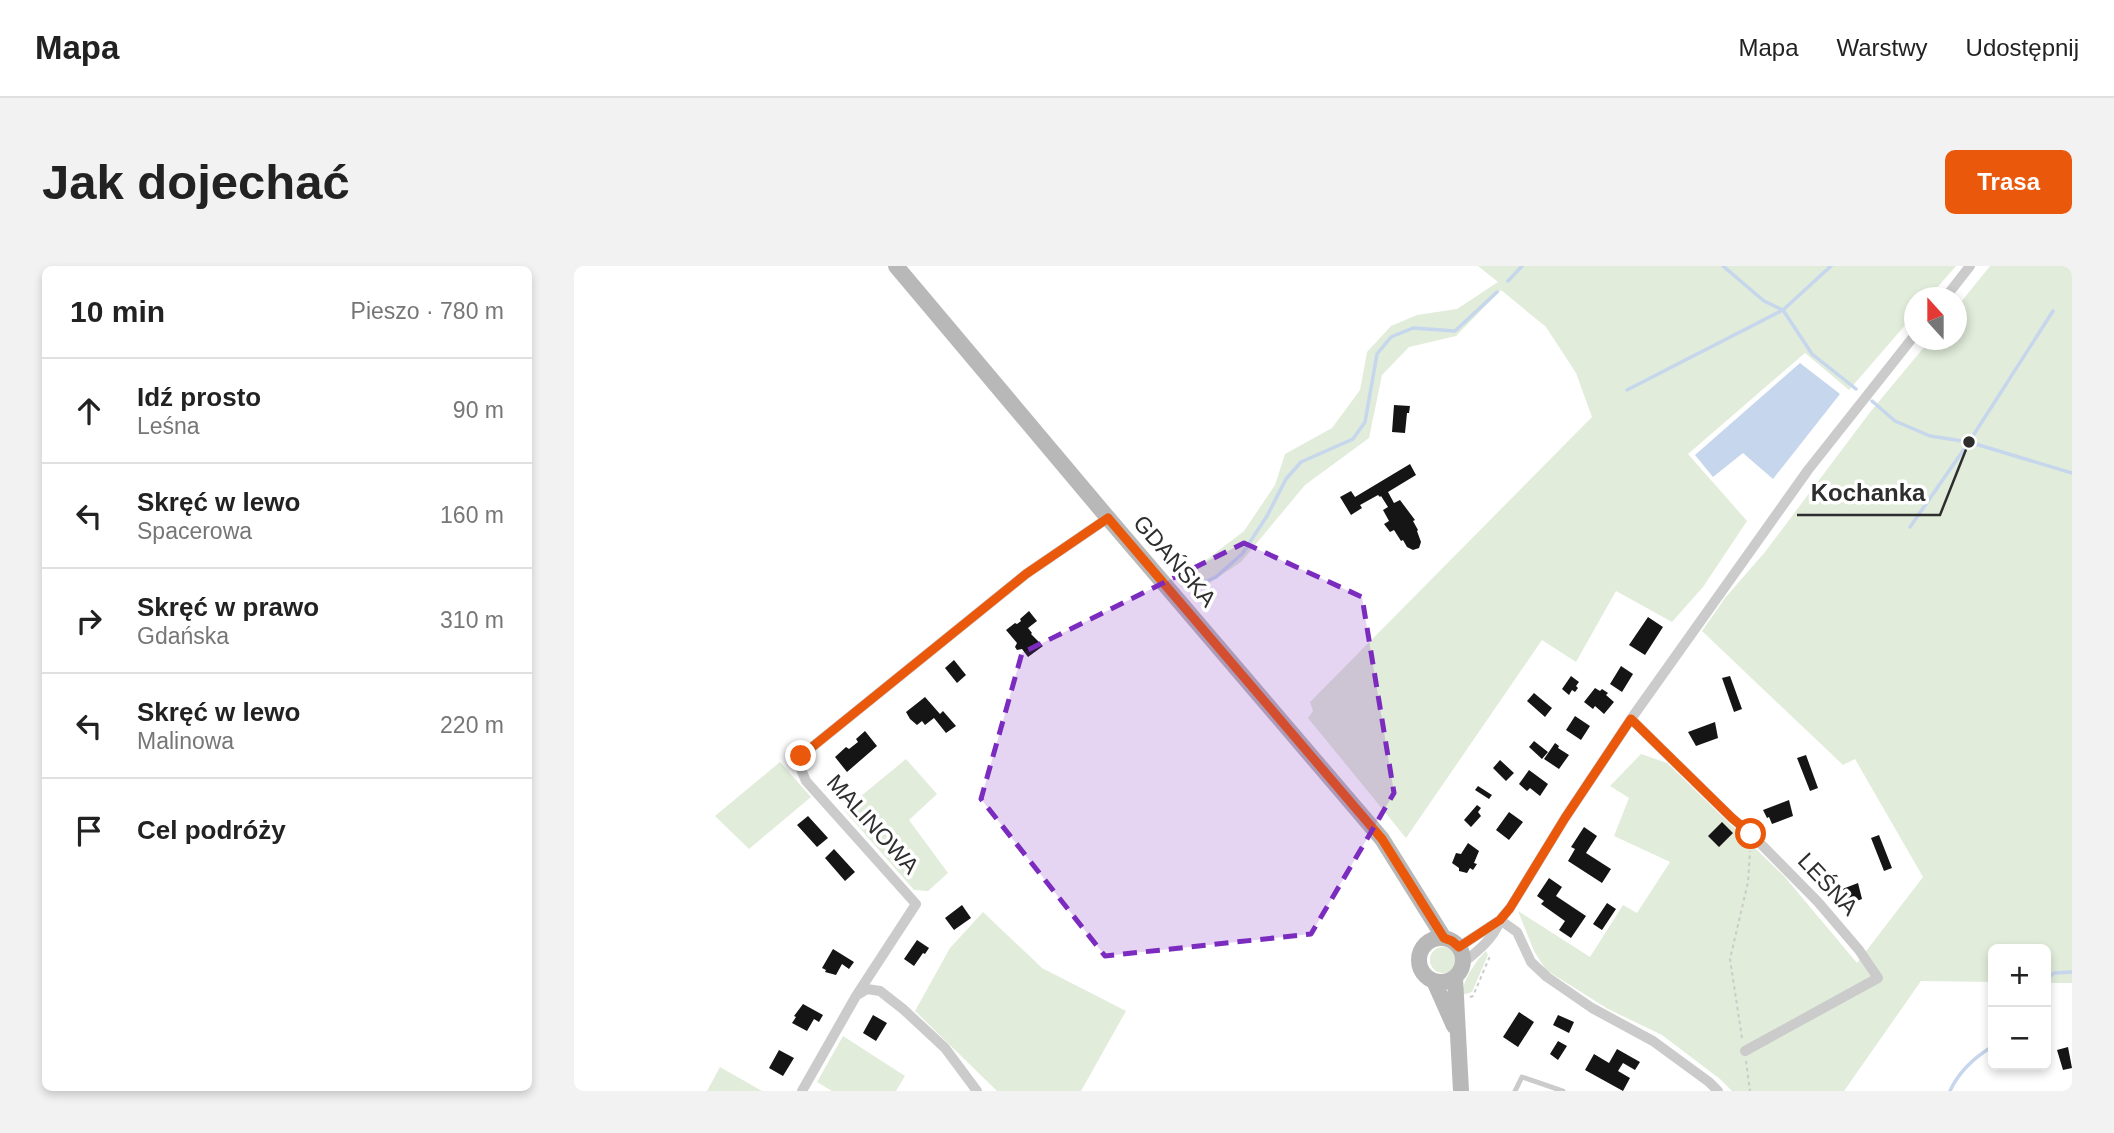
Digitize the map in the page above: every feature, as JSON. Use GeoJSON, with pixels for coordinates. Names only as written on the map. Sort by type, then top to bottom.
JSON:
{"type":"FeatureCollection","features":[{"type":"Feature","properties":{"kind":"main road","name":"GDAŃSKA"},"geometry":{"type":"LineString","coordinates":[[896,266],[1382,839],[1455,949]]}},
{"type":"Feature","properties":{"kind":"main road","name":"GDAŃSKA"},"geometry":{"type":"LineString","coordinates":[[1413,889],[1426,944]]}},
{"type":"Feature","properties":{"kind":"main road"},"geometry":{"type":"LineString","coordinates":[[1455,978],[1445,982],[1434,981],[1426,976],[1419,960],[1426,944],[1435,939],[1455,949],[1461,1091]]}},
{"type":"Feature","properties":{"kind":"main road"},"geometry":{"type":"LineString","coordinates":[[1434,981],[1457,1031]]}},
{"type":"Feature","properties":{"kind":"street"},"geometry":{"type":"LineString","coordinates":[[1954,287],[1970,266]]}},
{"type":"Feature","properties":{"kind":"street"},"geometry":{"type":"LineString","coordinates":[[1455,949],[1500,920],[1510,908],[1565,818],[1631,719],[1808,470],[1904,349]]}},
{"type":"Feature","properties":{"kind":"street","name":"MALINOWA"},"geometry":{"type":"LineString","coordinates":[[856,996],[916,904],[806,780],[800,767],[801,756],[1026,574],[1108,518]]}},
{"type":"Feature","properties":{"kind":"street","name":"LEŚNA"},"geometry":{"type":"LineString","coordinates":[[1631,719],[1818,902],[1859,950],[1878,978],[1745,1051]]}},
{"type":"Feature","properties":{"kind":"street"},"geometry":{"type":"LineString","coordinates":[[1455,949],[1486,944],[1495,933],[1500,920]]}},
{"type":"Feature","properties":{"kind":"street"},"geometry":{"type":"LineString","coordinates":[[1500,920],[1517,932],[1531,962],[1547,977],[1592,1008],[1653,1041],[1718,1091]]}},
{"type":"Feature","properties":{"kind":"street"},"geometry":{"type":"LineString","coordinates":[[802,1091],[856,996],[867,989],[880,990],[945,1048],[977,1091]]}},
{"type":"Feature","properties":{"kind":"lane"},"geometry":{"type":"LineString","coordinates":[[1516,1091],[1522,1077],[1563,1091]]}},
{"type":"Feature","properties":{"kind":"path"},"geometry":{"type":"LineString","coordinates":[[1750,1091],[1730,959],[1748,882],[1751,834]]}},
{"type":"Feature","properties":{"kind":"highlighted area"},"geometry":{"type":"Polygon","coordinates":[[[1244,543],[1362,597],[1394,793],[1311,934],[1105,956],[981,799],[1022,653],[1244,543]]]}},
{"type":"Feature","properties":{"kind":"green space"},"geometry":{"type":"Polygon","coordinates":[[[1478,266],[1956,266],[1938,287],[1904,287],[1904,327],[1849,390],[1805,353],[1688,454],[1747,521],[1703,587],[1672,622],[1616,591],[1576,662],[1542,640],[1406,838],[1308,718],[1313,711],[1310,702],[1592,417],[1576,373],[1546,327],[1501,290],[1456,336],[1409,347],[1382,375],[1369,438],[1305,485],[1241,562],[1200,589],[1189,573],[1244,531],[1275,485],[1285,454],[1332,428],[1360,390],[1367,352],[1391,326],[1417,315],[1457,309],[1498,282],[1478,266]]]}},
{"type":"Feature","properties":{"kind":"green space"},"geometry":{"type":"Polygon","coordinates":[[[1990,266],[2072,266],[2072,983],[2051,983],[2051,944],[1988,944],[1988,982],[1921,981],[1844,1091],[1732,1091],[1662,1035],[1608,1009],[1546,970],[1534,951],[1518,911],[1590,957],[1623,905],[1637,913],[1670,862],[1614,836],[1629,798],[1610,786],[1641,754],[1667,763],[1784,876],[1857,963],[1923,877],[1855,759],[1843,765],[1702,631],[1871,411],[1922,350],[1967,350],[1967,295],[1990,266]]]}},
{"type":"Feature","properties":{"kind":"green space"},"geometry":{"type":"Polygon","coordinates":[[[906,759],[937,794],[909,820],[948,873],[928,891],[914,890],[844,810],[906,759]]]}},
{"type":"Feature","properties":{"kind":"green space"},"geometry":{"type":"Polygon","coordinates":[[[780,762],[811,797],[749,849],[715,816],[780,762]]]}},
{"type":"Feature","properties":{"kind":"green space"},"geometry":{"type":"Polygon","coordinates":[[[983,912],[1042,968],[1126,1011],[1081,1091],[997,1091],[915,1011],[950,948],[983,912]]]}},
{"type":"Feature","properties":{"kind":"green space"},"geometry":{"type":"Polygon","coordinates":[[[1443,947],[1452,951],[1456,960],[1452,969],[1443,973],[1434,969],[1430,960],[1434,951],[1443,947]]]}},
{"type":"Feature","properties":{"kind":"green space"},"geometry":{"type":"Polygon","coordinates":[[[1486,951],[1488,955],[1472,992],[1462,995],[1470,972],[1486,951]]]}},
{"type":"Feature","properties":{"kind":"green space"},"geometry":{"type":"Polygon","coordinates":[[[843,1036],[905,1076],[896,1091],[832,1091],[817,1082],[843,1036]]]}},
{"type":"Feature","properties":{"kind":"green space"},"geometry":{"type":"Polygon","coordinates":[[[720,1067],[762,1091],[707,1091],[720,1067]]]}},
{"type":"Feature","properties":{"kind":"water"},"geometry":{"type":"Polygon","coordinates":[[[1800,363],[1840,394],[1773,479],[1743,453],[1713,477],[1695,455],[1800,363]]]}},
{"type":"Feature","properties":{"kind":"building"},"geometry":{"type":"Polygon","coordinates":[[[1394,405],[1410,406],[1405,433],[1392,432],[1394,405]]]}},
{"type":"Feature","properties":{"kind":"building"},"geometry":{"type":"Polygon","coordinates":[[[1410,464],[1416,475],[1388,492],[1394,503],[1400,500],[1415,520],[1413,521],[1421,542],[1419,548],[1413,550],[1401,541],[1394,530],[1390,532],[1384,524],[1389,521],[1383,510],[1388,507],[1381,496],[1378,495],[1360,505],[1362,508],[1351,515],[1340,497],[1351,491],[1355,497],[1410,464]]]}},
{"type":"Feature","properties":{"kind":"building"},"geometry":{"type":"Polygon","coordinates":[[[1029,611],[1037,621],[1028,628],[1043,646],[1028,657],[1022,649],[1017,650],[1017,643],[1006,630],[1021,621],[1029,611]]]}},
{"type":"Feature","properties":{"kind":"building"},"geometry":{"type":"Polygon","coordinates":[[[1648,617],[1663,627],[1645,655],[1629,645],[1648,617]]]}},
{"type":"Feature","properties":{"kind":"building"},"geometry":{"type":"Polygon","coordinates":[[[954,660],[966,675],[957,683],[945,668],[954,660]]]}},
{"type":"Feature","properties":{"kind":"building"},"geometry":{"type":"Polygon","coordinates":[[[1621,666],[1633,674],[1622,692],[1610,684],[1621,666]]]}},
{"type":"Feature","properties":{"kind":"building"},"geometry":{"type":"Polygon","coordinates":[[[1571,676],[1579,682],[1575,692],[1572,690],[1569,695],[1562,689],[1571,676]]]}},
{"type":"Feature","properties":{"kind":"building"},"geometry":{"type":"Polygon","coordinates":[[[1730,676],[1742,709],[1734,712],[1722,678],[1730,676]]]}},
{"type":"Feature","properties":{"kind":"building"},"geometry":{"type":"Polygon","coordinates":[[[1595,688],[1608,693],[1606,695],[1614,702],[1604,714],[1595,706],[1593,709],[1584,702],[1595,688]]]}},
{"type":"Feature","properties":{"kind":"building"},"geometry":{"type":"Polygon","coordinates":[[[1534,693],[1552,708],[1545,717],[1527,701],[1534,693]]]}},
{"type":"Feature","properties":{"kind":"building"},"geometry":{"type":"Polygon","coordinates":[[[925,697],[940,714],[943,711],[956,726],[946,733],[934,718],[925,725],[922,721],[917,725],[910,719],[906,712],[925,697]]]}},
{"type":"Feature","properties":{"kind":"building"},"geometry":{"type":"Polygon","coordinates":[[[1575,716],[1590,726],[1581,740],[1566,730],[1575,716]]]}},
{"type":"Feature","properties":{"kind":"building"},"geometry":{"type":"Polygon","coordinates":[[[1715,722],[1718,738],[1696,746],[1688,732],[1715,722]]]}},
{"type":"Feature","properties":{"kind":"building"},"geometry":{"type":"Polygon","coordinates":[[[865,731],[877,746],[847,772],[835,757],[846,747],[849,749],[858,742],[856,739],[865,731]]]}},
{"type":"Feature","properties":{"kind":"building"},"geometry":{"type":"Polygon","coordinates":[[[1534,741],[1548,752],[1542,759],[1529,747],[1534,741]]]}},
{"type":"Feature","properties":{"kind":"building"},"geometry":{"type":"Polygon","coordinates":[[[1555,743],[1569,755],[1559,769],[1544,759],[1555,743]]]}},
{"type":"Feature","properties":{"kind":"building"},"geometry":{"type":"Polygon","coordinates":[[[1806,755],[1818,788],[1810,791],[1797,758],[1806,755]]]}},
{"type":"Feature","properties":{"kind":"building"},"geometry":{"type":"Polygon","coordinates":[[[1500,760],[1514,773],[1506,781],[1493,768],[1500,760]]]}},
{"type":"Feature","properties":{"kind":"building"},"geometry":{"type":"Polygon","coordinates":[[[1529,770],[1548,784],[1540,796],[1530,788],[1527,791],[1519,784],[1529,770]]]}},
{"type":"Feature","properties":{"kind":"building"},"geometry":{"type":"Polygon","coordinates":[[[1478,786],[1492,795],[1489,799],[1475,790],[1478,786]]]}},
{"type":"Feature","properties":{"kind":"building"},"geometry":{"type":"Polygon","coordinates":[[[1789,800],[1793,816],[1772,824],[1763,810],[1789,800]]]}},
{"type":"Feature","properties":{"kind":"building"},"geometry":{"type":"Polygon","coordinates":[[[1477,805],[1481,808],[1478,812],[1481,816],[1471,827],[1464,820],[1477,805]]]}},
{"type":"Feature","properties":{"kind":"building"},"geometry":{"type":"Polygon","coordinates":[[[1509,812],[1523,822],[1509,840],[1496,830],[1509,812]]]}},
{"type":"Feature","properties":{"kind":"building"},"geometry":{"type":"Polygon","coordinates":[[[808,816],[828,838],[817,847],[797,825],[808,816]]]}},
{"type":"Feature","properties":{"kind":"building"},"geometry":{"type":"Polygon","coordinates":[[[1722,822],[1733,833],[1719,847],[1708,836],[1722,822]]]}},
{"type":"Feature","properties":{"kind":"building"},"geometry":{"type":"Polygon","coordinates":[[[1584,827],[1597,836],[1586,853],[1611,869],[1602,883],[1568,861],[1575,849],[1571,847],[1584,827]]]}},
{"type":"Feature","properties":{"kind":"building"},"geometry":{"type":"Polygon","coordinates":[[[1879,835],[1892,868],[1884,871],[1871,838],[1879,835]]]}},
{"type":"Feature","properties":{"kind":"building"},"geometry":{"type":"Polygon","coordinates":[[[1468,843],[1479,851],[1474,863],[1477,864],[1467,873],[1459,871],[1452,863],[1456,853],[1461,854],[1468,843]]]}},
{"type":"Feature","properties":{"kind":"building"},"geometry":{"type":"Polygon","coordinates":[[[834,849],[855,872],[845,881],[825,858],[834,849]]]}},
{"type":"Feature","properties":{"kind":"building"},"geometry":{"type":"Polygon","coordinates":[[[1549,878],[1562,887],[1556,896],[1586,916],[1571,938],[1559,930],[1565,921],[1541,904],[1544,901],[1537,896],[1549,878]]]}},
{"type":"Feature","properties":{"kind":"building"},"geometry":{"type":"Polygon","coordinates":[[[1858,883],[1862,899],[1840,907],[1832,893],[1858,883]]]}},
{"type":"Feature","properties":{"kind":"building"},"geometry":{"type":"Polygon","coordinates":[[[1607,903],[1616,909],[1602,930],[1593,924],[1607,903]]]}},
{"type":"Feature","properties":{"kind":"building"},"geometry":{"type":"Polygon","coordinates":[[[962,905],[971,918],[954,930],[945,918],[962,905]]]}},
{"type":"Feature","properties":{"kind":"building"},"geometry":{"type":"Polygon","coordinates":[[[917,940],[929,948],[914,966],[904,959],[917,940]]]}},
{"type":"Feature","properties":{"kind":"building"},"geometry":{"type":"Polygon","coordinates":[[[833,949],[854,962],[849,969],[842,964],[836,975],[825,972],[822,968],[833,949]]]}},
{"type":"Feature","properties":{"kind":"building"},"geometry":{"type":"Polygon","coordinates":[[[803,1004],[823,1015],[819,1022],[814,1019],[807,1031],[792,1023],[803,1004]]]}},
{"type":"Feature","properties":{"kind":"building"},"geometry":{"type":"Polygon","coordinates":[[[1519,1012],[1534,1022],[1518,1047],[1503,1037],[1519,1012]]]}},
{"type":"Feature","properties":{"kind":"building"},"geometry":{"type":"Polygon","coordinates":[[[873,1015],[887,1023],[876,1041],[863,1033],[873,1015]]]}},
{"type":"Feature","properties":{"kind":"building"},"geometry":{"type":"Polygon","coordinates":[[[1558,1015],[1574,1022],[1569,1033],[1553,1025],[1558,1015]]]}},
{"type":"Feature","properties":{"kind":"building"},"geometry":{"type":"Polygon","coordinates":[[[1558,1041],[1567,1046],[1558,1060],[1550,1054],[1558,1041]]]}},
{"type":"Feature","properties":{"kind":"building"},"geometry":{"type":"Polygon","coordinates":[[[2068,1047],[2072,1068],[2063,1070],[2057,1050],[2068,1047]]]}},
{"type":"Feature","properties":{"kind":"building"},"geometry":{"type":"Polygon","coordinates":[[[1617,1049],[1640,1062],[1635,1070],[1623,1063],[1618,1071],[1630,1078],[1623,1091],[1585,1070],[1594,1054],[1609,1063],[1617,1049]]]}},
{"type":"Feature","properties":{"kind":"building"},"geometry":{"type":"Polygon","coordinates":[[[779,1050],[794,1058],[783,1076],[769,1068],[779,1050]]]}},
{"type":"Feature","properties":{"kind":"waterway"},"geometry":{"type":"LineString","coordinates":[[1508,281],[1522,266]]}},
{"type":"Feature","properties":{"kind":"waterway"},"geometry":{"type":"LineString","coordinates":[[1723,266],[1764,301],[1783,310],[1812,354],[1856,389]]}},
{"type":"Feature","properties":{"kind":"waterway"},"geometry":{"type":"LineString","coordinates":[[1627,390],[1783,310],[1831,266]]}},
{"type":"Feature","properties":{"kind":"waterway"},"geometry":{"type":"LineString","coordinates":[[1196,586],[1216,577],[1242,554],[1267,516],[1286,479],[1301,462],[1353,439],[1365,422],[1377,354],[1391,337],[1413,328],[1455,331],[1497,292]]}},
{"type":"Feature","properties":{"kind":"waterway"},"geometry":{"type":"LineString","coordinates":[[1910,527],[1969,442],[2053,311]]}},
{"type":"Feature","properties":{"kind":"waterway"},"geometry":{"type":"LineString","coordinates":[[1872,401],[1895,421],[1930,436],[1969,442],[2072,473]]}},
{"type":"Feature","properties":{"kind":"waterway"},"geometry":{"type":"LineString","coordinates":[[2051,976],[2072,972]]}},
{"type":"Feature","properties":{"kind":"waterway"},"geometry":{"type":"LineString","coordinates":[[1950,1091],[1968,1065],[1988,1049]]}},
{"type":"Feature","properties":{"kind":"place","name":"Kochanka"},"geometry":{"type":"Point","coordinates":[1969,442]}},
{"type":"Feature","properties":{"kind":"route"},"geometry":{"type":"LineString","coordinates":[[801,756],[1026,574],[1108,518],[1382,839],[1444,938],[1459,947],[1500,920],[1510,908],[1565,818],[1631,719],[1751,834]]}}]}
